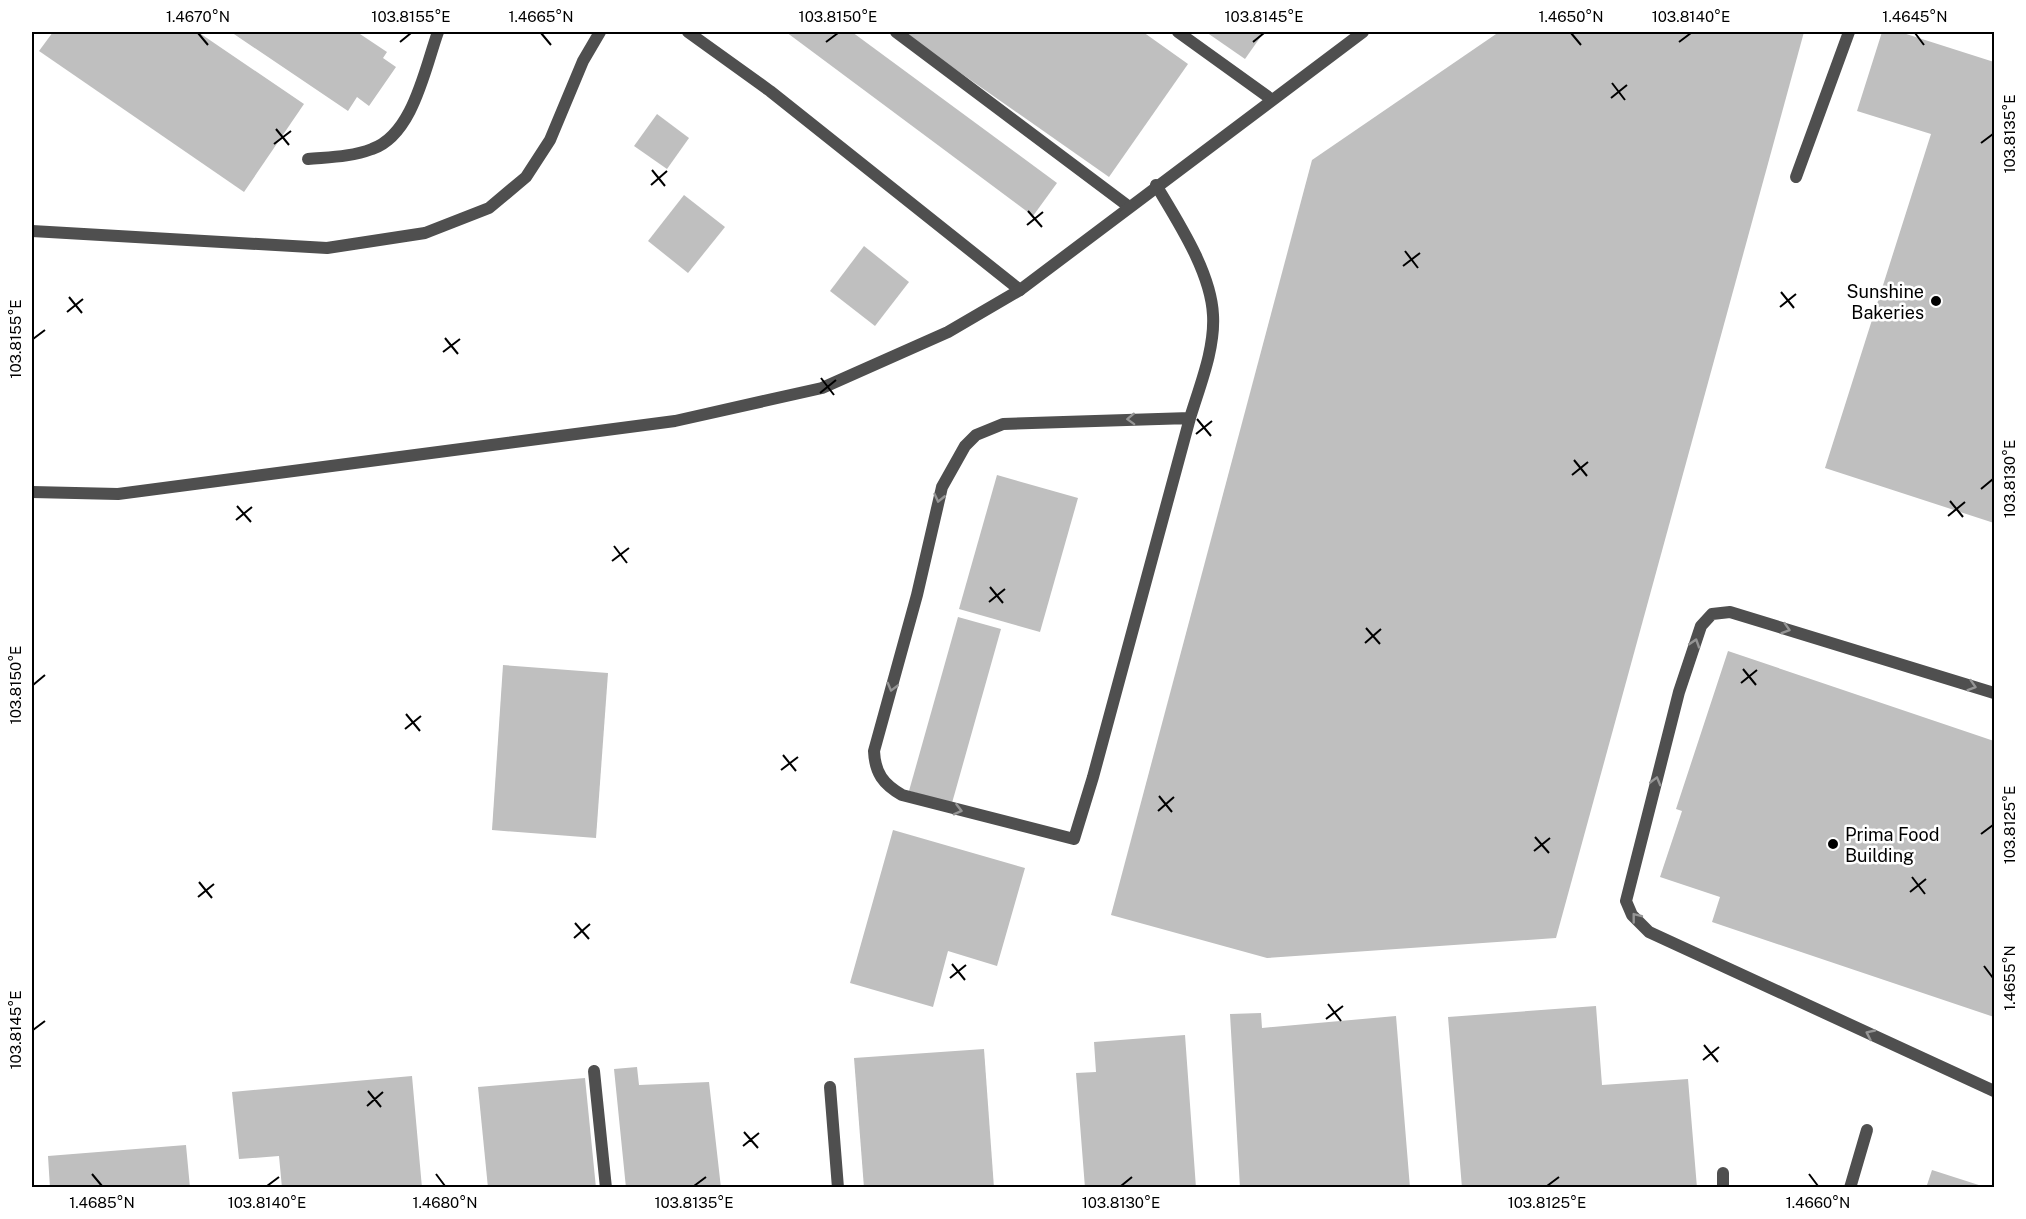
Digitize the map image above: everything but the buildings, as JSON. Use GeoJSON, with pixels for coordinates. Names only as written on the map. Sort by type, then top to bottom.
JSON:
{"type":"FeatureCollection","features":[{"type":"Feature","properties":{"kind":"lane"},"geometry":{"type":"LineString","coordinates":[[308,159],[349,155],[374,149],[389,140],[410,113],[438,32]]}},
{"type":"Feature","properties":{"kind":"lane"},"geometry":{"type":"LineString","coordinates":[[32,231],[327,248],[425,233],[489,208],[526,177],[550,140],[583,60],[600,32]]}},
{"type":"Feature","properties":{"kind":"lane"},"geometry":{"type":"LineString","coordinates":[[688,32],[770,91],[1020,290]]}},
{"type":"Feature","properties":{"kind":"lane"},"geometry":{"type":"LineString","coordinates":[[896,32],[1128,206]]}},
{"type":"Feature","properties":{"kind":"lane"},"geometry":{"type":"LineString","coordinates":[[1178,32],[1271,99]]}},
{"type":"Feature","properties":{"kind":"lane"},"geometry":{"type":"LineString","coordinates":[[32,492],[118,494],[675,421],[822,387],[948,332],[1020,290],[1128,206],[1363,32]]}},
{"type":"Feature","properties":{"kind":"lane"},"geometry":{"type":"LineString","coordinates":[[1796,177],[1849,32]]}},
{"type":"Feature","properties":{"kind":"lane"},"geometry":{"type":"LineString","coordinates":[[1156,185],[1185,234],[1211,295],[1213,317],[1207,365],[1190,417],[1096,766],[1074,839],[902,795],[890,788],[874,768],[874,751],[917,595],[942,487],[965,446],[976,435],[1003,424],[1190,417]]}},
{"type":"Feature","properties":{"kind":"lane"},"geometry":{"type":"LineString","coordinates":[[1995,693],[1730,612],[1712,614],[1701,626],[1679,692],[1626,902],[1632,915],[1649,932],[1995,1091]]}},
{"type":"Feature","properties":{"kind":"lane"},"geometry":{"type":"LineString","coordinates":[[594,1071],[606,1188]]}},
{"type":"Feature","properties":{"kind":"lane"},"geometry":{"type":"LineString","coordinates":[[830,1087],[838,1188]]}},
{"type":"Feature","properties":{"kind":"lane"},"geometry":{"type":"LineString","coordinates":[[1850,1188],[1867,1130]]}},
{"type":"Feature","properties":{"kind":"lane"},"geometry":{"type":"LineString","coordinates":[[1723,1173],[1723,1188]]}},
{"type":"Feature","properties":{"kind":"place","name":"Sunshine Bakeries"},"geometry":{"type":"Point","coordinates":[1936,301]}},
{"type":"Feature","properties":{"kind":"place","name":"Prima Food Building"},"geometry":{"type":"Point","coordinates":[1833,844]}}]}
